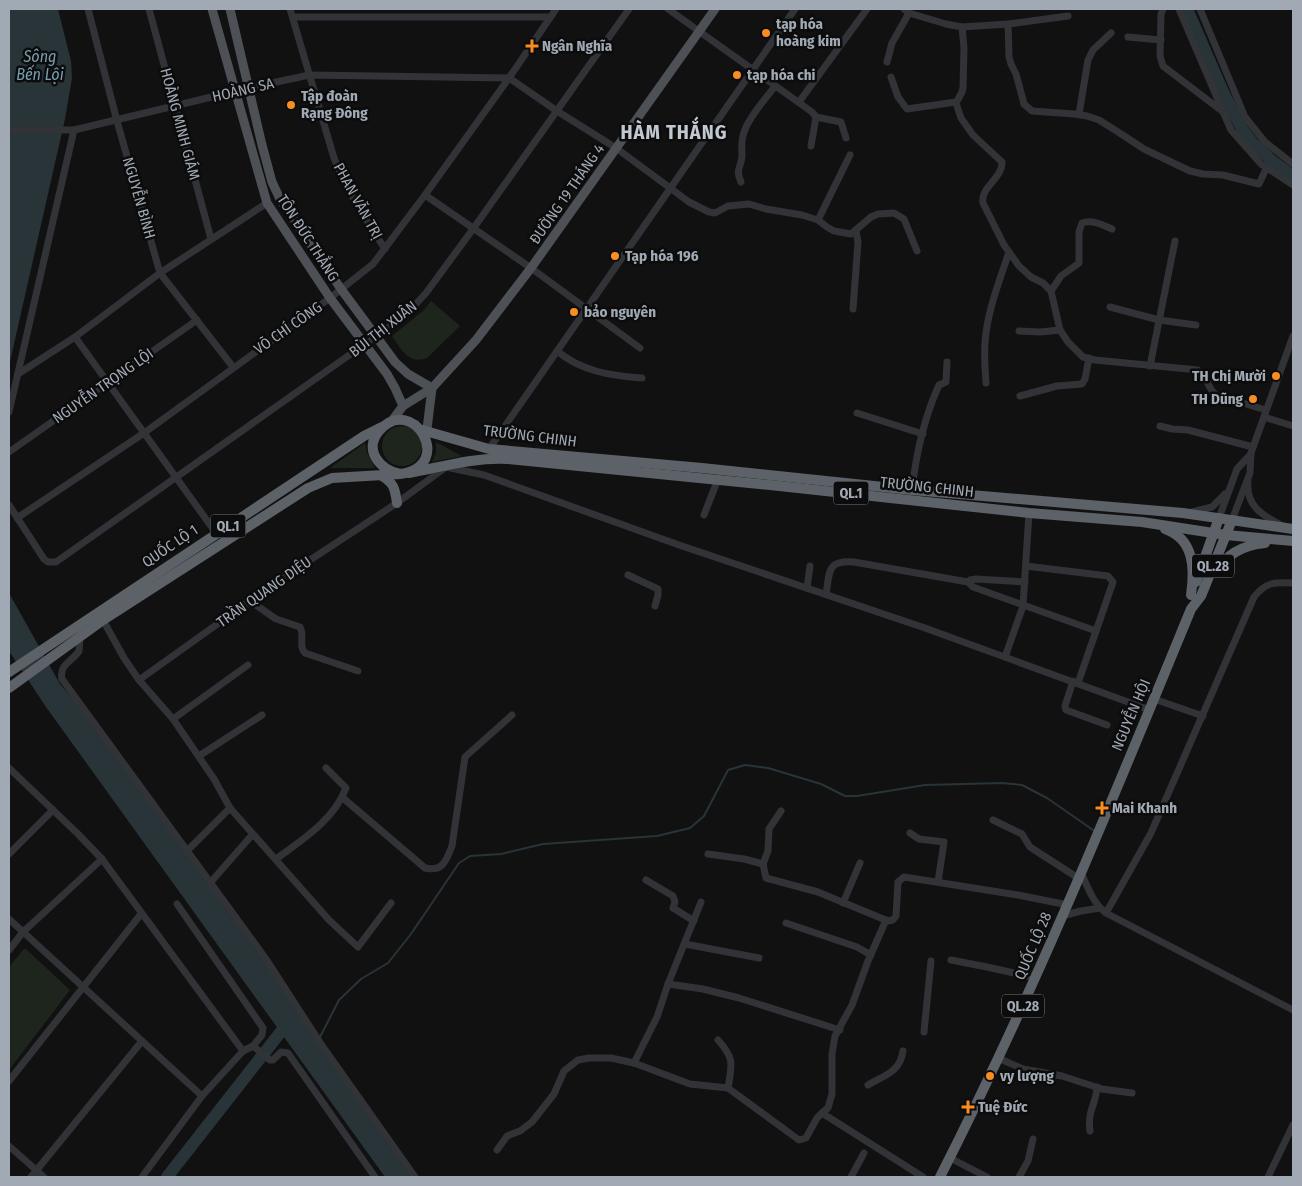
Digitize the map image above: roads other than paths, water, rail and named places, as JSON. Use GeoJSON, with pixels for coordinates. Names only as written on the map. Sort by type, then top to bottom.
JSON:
{"type":"FeatureCollection","features":[{"type":"Feature","properties":{"kind":"highway","name":"QL.1"},"geometry":{"type":"LineString","coordinates":[[387,424],[399,420],[408,421],[424,433]]}},
{"type":"Feature","properties":{"kind":"highway"},"geometry":{"type":"LineString","coordinates":[[387,424],[377,434],[374,442],[374,452],[383,468],[390,472],[404,473],[417,468],[426,455],[427,446],[424,433]]}},
{"type":"Feature","properties":{"kind":"highway","name":"QUỐC LỘ 1"},"geometry":{"type":"LineString","coordinates":[[9,672],[364,436],[387,424]]}},
{"type":"Feature","properties":{"kind":"highway","name":"TRƯỜNG CHINH"},"geometry":{"type":"LineString","coordinates":[[424,433],[489,449],[702,468],[912,490],[1183,513],[1289,528]]}},
{"type":"Feature","properties":{"kind":"highway","name":"TRƯỜNG CHINH"},"geometry":{"type":"LineString","coordinates":[[404,473],[446,467],[472,460],[508,459],[718,479],[1029,513],[1142,522],[1226,535],[1289,541]]}},
{"type":"Feature","properties":{"kind":"highway","name":"QUỐC LỘ 1"},"geometry":{"type":"LineString","coordinates":[[80,637],[103,620],[308,488],[332,478],[404,473]]}},
{"type":"Feature","properties":{"kind":"highway"},"geometry":{"type":"LineString","coordinates":[[382,476],[390,481],[395,491],[397,503]]}},
{"type":"Feature","properties":{"kind":"highway","name":"NGUYỄN HỘI"},"geometry":{"type":"LineString","coordinates":[[1196,596],[1213,533],[1219,518]]}},
{"type":"Feature","properties":{"kind":"highway","name":"NGUYỄN HỘI"},"geometry":{"type":"LineString","coordinates":[[1098,832],[1196,596],[1232,520]]}},
{"type":"Feature","properties":{"kind":"highway"},"geometry":{"type":"LineString","coordinates":[[1142,522],[1171,531],[1186,544],[1190,552],[1194,571],[1196,596]]}},
{"type":"Feature","properties":{"kind":"highway"},"geometry":{"type":"LineString","coordinates":[[1196,596],[1220,563],[1236,551],[1256,544],[1289,541]]}},
{"type":"Feature","properties":{"kind":"highway","name":"QL.1"},"geometry":{"type":"LineString","coordinates":[[9,688],[80,637]]}},
{"type":"Feature","properties":{"kind":"highway","name":"QUỐC LỘ 28"},"geometry":{"type":"LineString","coordinates":[[940,1177],[1036,978],[1098,832]]}},
{"type":"Feature","properties":{"kind":"main road","name":"TÔN ĐỨC THẮNG"},"geometry":{"type":"LineString","coordinates":[[212,9],[267,203],[330,298],[387,374],[402,406]]}},
{"type":"Feature","properties":{"kind":"main road","name":"TÔN ĐỨC THẮNG"},"geometry":{"type":"LineString","coordinates":[[230,9],[272,182],[280,198],[341,289],[395,362],[408,374],[432,388]]}},
{"type":"Feature","properties":{"kind":"main road","name":"ĐƯỜNG 19 THÁNG 4"},"geometry":{"type":"LineString","coordinates":[[387,424],[402,406],[432,388],[476,340],[531,268],[715,9]]}},
{"type":"Feature","properties":{"kind":"main road"},"geometry":{"type":"LineString","coordinates":[[424,433],[432,388]]}},
{"type":"Feature","properties":{"kind":"street","name":"NGUYỄN BÌNH"},"geometry":{"type":"LineString","coordinates":[[88,9],[160,273],[233,367]]}},
{"type":"Feature","properties":{"kind":"street","name":"HOÀNG MINH GIÁM"},"geometry":{"type":"LineString","coordinates":[[149,9],[211,238]]}},
{"type":"Feature","properties":{"kind":"street","name":"PHAN VĂN TRỊ"},"geometry":{"type":"LineString","coordinates":[[290,9],[341,176],[358,208],[385,249]]}},
{"type":"Feature","properties":{"kind":"street","name":"VÕ CHÍ CÔNG"},"geometry":{"type":"LineString","coordinates":[[17,518],[144,433],[330,298],[368,268],[385,249],[425,195],[556,9]]}},
{"type":"Feature","properties":{"kind":"street","name":"BÙI THỊ XUÂN"},"geometry":{"type":"LineString","coordinates":[[17,518],[44,559],[52,563],[60,560],[377,337],[413,308],[473,229],[629,9]]}},
{"type":"Feature","properties":{"kind":"street"},"geometry":{"type":"LineString","coordinates":[[668,9],[799,102],[816,117],[842,122],[846,138]]}},
{"type":"Feature","properties":{"kind":"street"},"geometry":{"type":"LineString","coordinates":[[489,449],[795,9]]}},
{"type":"Feature","properties":{"kind":"street"},"geometry":{"type":"LineString","coordinates":[[799,102],[867,9]]}},
{"type":"Feature","properties":{"kind":"street"},"geometry":{"type":"LineString","coordinates":[[1163,9],[1161,14],[1160,56],[1163,66],[1223,112]]}},
{"type":"Feature","properties":{"kind":"street"},"geometry":{"type":"LineString","coordinates":[[1179,9],[1231,130],[1251,155],[1266,168],[1293,185]]}},
{"type":"Feature","properties":{"kind":"street"},"geometry":{"type":"LineString","coordinates":[[1200,9],[1245,117],[1265,142],[1293,164]]}},
{"type":"Feature","properties":{"kind":"street"},"geometry":{"type":"LineString","coordinates":[[886,62],[906,11],[946,24],[962,27],[1008,24],[1068,16]]}},
{"type":"Feature","properties":{"kind":"street"},"geometry":{"type":"LineString","coordinates":[[292,17],[550,17]]}},
{"type":"Feature","properties":{"kind":"street"},"geometry":{"type":"LineString","coordinates":[[1008,24],[1009,57],[1024,104],[1032,111],[1079,114],[1099,120],[1144,149],[1190,171],[1223,175],[1259,184],[1266,168]]}},
{"type":"Feature","properties":{"kind":"street"},"geometry":{"type":"LineString","coordinates":[[962,27],[964,48],[963,88],[956,102],[961,118],[968,130],[1002,162],[1001,169],[984,193],[982,199],[1009,252],[1025,272],[1043,283],[1051,291],[1060,330],[1068,342],[1075,350],[1089,358],[1198,370],[1204,374],[1212,392],[1216,395],[1265,413],[1293,426]]}},
{"type":"Feature","properties":{"kind":"street"},"geometry":{"type":"LineString","coordinates":[[1079,114],[1088,60],[1093,50],[1111,33]]}},
{"type":"Feature","properties":{"kind":"street"},"geometry":{"type":"LineString","coordinates":[[1128,37],[1161,40]]}},
{"type":"Feature","properties":{"kind":"street","name":"HOÀNG SA"},"geometry":{"type":"LineString","coordinates":[[9,130],[74,130],[309,75],[509,78]]}},
{"type":"Feature","properties":{"kind":"street"},"geometry":{"type":"LineString","coordinates":[[891,77],[898,97],[907,109],[956,102]]}},
{"type":"Feature","properties":{"kind":"street"},"geometry":{"type":"LineString","coordinates":[[509,78],[556,111],[616,148],[689,202],[712,213],[728,206],[749,204],[766,210],[793,212],[818,220],[827,228],[851,234],[871,217],[878,214],[894,213],[904,219],[917,251]]}},
{"type":"Feature","properties":{"kind":"street"},"geometry":{"type":"LineString","coordinates":[[741,182],[737,174],[742,156],[743,136],[747,125],[774,86]]}},
{"type":"Feature","properties":{"kind":"street"},"geometry":{"type":"LineString","coordinates":[[811,146],[816,117]]}},
{"type":"Feature","properties":{"kind":"street"},"geometry":{"type":"LineString","coordinates":[[9,412],[74,130]]}},
{"type":"Feature","properties":{"kind":"street"},"geometry":{"type":"LineString","coordinates":[[818,220],[850,155]]}},
{"type":"Feature","properties":{"kind":"street"},"geometry":{"type":"LineString","coordinates":[[425,195],[531,268],[640,348]]}},
{"type":"Feature","properties":{"kind":"street"},"geometry":{"type":"LineString","coordinates":[[18,374],[75,337],[160,273],[267,203]]}},
{"type":"Feature","properties":{"kind":"street"},"geometry":{"type":"LineString","coordinates":[[1051,291],[1061,276],[1079,263],[1079,232],[1082,223],[1086,221],[1098,223],[1112,229]]}},
{"type":"Feature","properties":{"kind":"street"},"geometry":{"type":"LineString","coordinates":[[853,309],[858,242],[856,231]]}},
{"type":"Feature","properties":{"kind":"street"},"geometry":{"type":"LineString","coordinates":[[1150,366],[1175,241]]}},
{"type":"Feature","properties":{"kind":"street"},"geometry":{"type":"LineString","coordinates":[[986,383],[984,356],[987,328],[990,312],[1009,252]]}},
{"type":"Feature","properties":{"kind":"street"},"geometry":{"type":"LineString","coordinates":[[1110,307],[1159,320],[1196,325]]}},
{"type":"Feature","properties":{"kind":"street","name":"NGUYỄN TRỌNG LỘI"},"geometry":{"type":"LineString","coordinates":[[9,452],[197,320]]}},
{"type":"Feature","properties":{"kind":"street"},"geometry":{"type":"LineString","coordinates":[[1019,330],[1040,332],[1060,330]]}},
{"type":"Feature","properties":{"kind":"street","name":"NGUYỄN HỘI"},"geometry":{"type":"LineString","coordinates":[[1232,520],[1250,473],[1252,450],[1293,336]]}},
{"type":"Feature","properties":{"kind":"street"},"geometry":{"type":"LineString","coordinates":[[75,337],[216,534]]}},
{"type":"Feature","properties":{"kind":"street"},"geometry":{"type":"LineString","coordinates":[[557,351],[565,358],[588,369],[619,376],[642,378]]}},
{"type":"Feature","properties":{"kind":"street"},"geometry":{"type":"LineString","coordinates":[[1020,396],[1057,386],[1082,384],[1085,379],[1089,358]]}},
{"type":"Feature","properties":{"kind":"street"},"geometry":{"type":"LineString","coordinates":[[912,490],[916,461],[936,390],[940,384],[946,382],[947,362]]}},
{"type":"Feature","properties":{"kind":"street"},"geometry":{"type":"LineString","coordinates":[[857,413],[923,434]]}},
{"type":"Feature","properties":{"kind":"street"},"geometry":{"type":"LineString","coordinates":[[1160,426],[1188,430],[1252,450]]}},
{"type":"Feature","properties":{"kind":"street","name":"NGUYỄN HỘI"},"geometry":{"type":"LineString","coordinates":[[1219,518],[1237,469],[1252,450]]}},
{"type":"Feature","properties":{"kind":"street"},"geometry":{"type":"LineString","coordinates":[[446,467],[484,475],[679,545],[1005,657],[1150,710]]}},
{"type":"Feature","properties":{"kind":"street","name":"TRẦN QUANG DIỆU"},"geometry":{"type":"LineString","coordinates":[[140,680],[250,600],[397,503],[446,467]]}},
{"type":"Feature","properties":{"kind":"street"},"geometry":{"type":"LineString","coordinates":[[1250,473],[1248,493],[1251,504],[1263,516],[1289,528]]}},
{"type":"Feature","properties":{"kind":"street"},"geometry":{"type":"LineString","coordinates":[[704,515],[718,479]]}},
{"type":"Feature","properties":{"kind":"street"},"geometry":{"type":"LineString","coordinates":[[1183,513],[1212,507],[1230,487]]}},
{"type":"Feature","properties":{"kind":"street"},"geometry":{"type":"LineString","coordinates":[[9,505],[17,518]]}},
{"type":"Feature","properties":{"kind":"street"},"geometry":{"type":"LineString","coordinates":[[1005,657],[1023,606],[1029,513]]}},
{"type":"Feature","properties":{"kind":"street"},"geometry":{"type":"LineString","coordinates":[[826,594],[833,565],[840,562],[854,562],[968,582],[973,587],[1096,631]]}},
{"type":"Feature","properties":{"kind":"street"},"geometry":{"type":"LineString","coordinates":[[807,588],[810,566]]}},
{"type":"Feature","properties":{"kind":"street"},"geometry":{"type":"LineString","coordinates":[[1026,566],[1108,576],[1111,578],[1113,586],[1065,706],[1066,710],[1107,725]]}},
{"type":"Feature","properties":{"kind":"street"},"geometry":{"type":"LineString","coordinates":[[628,574],[658,589],[655,606]]}},
{"type":"Feature","properties":{"kind":"street"},"geometry":{"type":"LineString","coordinates":[[968,582],[976,579],[1025,582]]}},
{"type":"Feature","properties":{"kind":"street"},"geometry":{"type":"LineString","coordinates":[[1103,911],[1151,833],[1254,598],[1266,585],[1277,582],[1293,583]]}},
{"type":"Feature","properties":{"kind":"street"},"geometry":{"type":"LineString","coordinates":[[250,600],[276,619],[300,627],[303,632],[302,648],[305,653],[358,671]]}},
{"type":"Feature","properties":{"kind":"street"},"geometry":{"type":"LineString","coordinates":[[103,620],[124,658],[173,719],[214,779],[230,808],[329,920],[358,948],[392,903]]}},
{"type":"Feature","properties":{"kind":"street"},"geometry":{"type":"LineString","coordinates":[[80,637],[79,651],[63,667],[61,672],[62,679],[266,959],[321,1044],[415,1177]]}},
{"type":"Feature","properties":{"kind":"street"},"geometry":{"type":"LineString","coordinates":[[173,719],[248,665]]}},
{"type":"Feature","properties":{"kind":"street"},"geometry":{"type":"LineString","coordinates":[[1154,699],[1203,716]]}},
{"type":"Feature","properties":{"kind":"street"},"geometry":{"type":"LineString","coordinates":[[199,756],[262,714]]}},
{"type":"Feature","properties":{"kind":"street"},"geometry":{"type":"LineString","coordinates":[[343,798],[425,868],[433,870],[441,866],[448,858],[452,846],[466,757],[512,715]]}},
{"type":"Feature","properties":{"kind":"street"},"geometry":{"type":"LineString","coordinates":[[276,859],[324,821],[343,798],[346,788],[326,768]]}},
{"type":"Feature","properties":{"kind":"street"},"geometry":{"type":"LineString","coordinates":[[10,772],[54,810],[102,859],[243,1052]]}},
{"type":"Feature","properties":{"kind":"street"},"geometry":{"type":"LineString","coordinates":[[187,851],[230,808]]}},
{"type":"Feature","properties":{"kind":"street"},"geometry":{"type":"LineString","coordinates":[[9,854],[54,810]]}},
{"type":"Feature","properties":{"kind":"street"},"geometry":{"type":"LineString","coordinates":[[781,811],[769,829],[764,876],[769,880],[818,892],[886,920],[893,920],[896,916],[898,882],[902,878],[1018,895],[1068,905]]}},
{"type":"Feature","properties":{"kind":"street"},"geometry":{"type":"LineString","coordinates":[[993,820],[1022,834],[1030,847],[1080,874],[1103,911]]}},
{"type":"Feature","properties":{"kind":"street"},"geometry":{"type":"LineString","coordinates":[[910,834],[919,839],[944,842],[938,882]]}},
{"type":"Feature","properties":{"kind":"street"},"geometry":{"type":"LineString","coordinates":[[210,883],[252,835]]}},
{"type":"Feature","properties":{"kind":"street"},"geometry":{"type":"LineString","coordinates":[[708,854],[744,858],[764,864]]}},
{"type":"Feature","properties":{"kind":"street"},"geometry":{"type":"LineString","coordinates":[[9,950],[23,932],[102,859]]}},
{"type":"Feature","properties":{"kind":"street"},"geometry":{"type":"LineString","coordinates":[[843,903],[860,863]]}},
{"type":"Feature","properties":{"kind":"street"},"geometry":{"type":"LineString","coordinates":[[646,880],[673,896],[675,902],[673,908],[694,921]]}},
{"type":"Feature","properties":{"kind":"street"},"geometry":{"type":"LineString","coordinates":[[634,1063],[657,1017],[668,984],[701,902]]}},
{"type":"Feature","properties":{"kind":"street"},"geometry":{"type":"LineString","coordinates":[[142,1177],[202,1096],[243,1052],[255,1048],[262,1035],[263,1028],[177,904]]}},
{"type":"Feature","properties":{"kind":"street"},"geometry":{"type":"LineString","coordinates":[[1062,916],[1081,910],[1103,911],[1293,1010]]}},
{"type":"Feature","properties":{"kind":"street"},"geometry":{"type":"LineString","coordinates":[[9,1081],[141,914]]}},
{"type":"Feature","properties":{"kind":"street"},"geometry":{"type":"LineString","coordinates":[[9,919],[202,1096]]}},
{"type":"Feature","properties":{"kind":"street"},"geometry":{"type":"LineString","coordinates":[[497,1150],[506,1136],[520,1131],[532,1122],[557,1090],[564,1071],[578,1060],[611,1058],[634,1063],[690,1084],[728,1088],[799,1140],[806,1138],[817,1118],[828,1108],[832,1094],[833,1043],[852,1006],[886,920]]}},
{"type":"Feature","properties":{"kind":"street"},"geometry":{"type":"LineString","coordinates":[[786,923],[857,948],[871,955]]}},
{"type":"Feature","properties":{"kind":"street"},"geometry":{"type":"LineString","coordinates":[[685,944],[759,958]]}},
{"type":"Feature","properties":{"kind":"street"},"geometry":{"type":"LineString","coordinates":[[951,960],[1036,978]]}},
{"type":"Feature","properties":{"kind":"street"},"geometry":{"type":"LineString","coordinates":[[924,1032],[931,962]]}},
{"type":"Feature","properties":{"kind":"street"},"geometry":{"type":"LineString","coordinates":[[668,984],[703,989],[739,998],[840,1030]]}},
{"type":"Feature","properties":{"kind":"street"},"geometry":{"type":"LineString","coordinates":[[718,1040],[730,1054],[731,1067],[728,1088]]}},
{"type":"Feature","properties":{"kind":"street"},"geometry":{"type":"LineString","coordinates":[[31,1177],[142,1041]]}},
{"type":"Feature","properties":{"kind":"street"},"geometry":{"type":"LineString","coordinates":[[255,1048],[267,1058],[273,1060],[281,1052],[288,1053],[375,1177]]}},
{"type":"Feature","properties":{"kind":"street"},"geometry":{"type":"LineString","coordinates":[[868,1085],[895,1070],[902,1062],[903,1051]]}},
{"type":"Feature","properties":{"kind":"street"},"geometry":{"type":"LineString","coordinates":[[998,1058],[1023,1070],[1062,1076],[1097,1088],[1132,1093]]}},
{"type":"Feature","properties":{"kind":"street"},"geometry":{"type":"LineString","coordinates":[[1090,1131],[1090,1113],[1097,1096],[1097,1088]]}},
{"type":"Feature","properties":{"kind":"street"},"geometry":{"type":"LineString","coordinates":[[822,1112],[923,1177]]}},
{"type":"Feature","properties":{"kind":"street"},"geometry":{"type":"LineString","coordinates":[[1268,1177],[1293,1126]]}},
{"type":"Feature","properties":{"kind":"street"},"geometry":{"type":"LineString","coordinates":[[1019,1177],[1028,1161],[1033,1139]]}},
{"type":"Feature","properties":{"kind":"street"},"geometry":{"type":"LineString","coordinates":[[9,1146],[44,1177]]}},
{"type":"Feature","properties":{"kind":"street"},"geometry":{"type":"LineString","coordinates":[[851,1177],[864,1153]]}},
{"type":"Feature","properties":{"kind":"street"},"geometry":{"type":"LineString","coordinates":[[950,1158],[987,1177]]}},
{"type":"Feature","properties":{"kind":"water","name":"Sông Bến Lội"},"geometry":{"type":"Polygon","coordinates":[[[9,9],[58,9],[71,61],[72,78],[65,119],[9,366],[9,9]]]}},
{"type":"Feature","properties":{"kind":"water"},"geometry":{"type":"Polygon","coordinates":[[[9,593],[60,684],[79,706],[267,966],[317,1042],[411,1177],[385,1177],[46,707],[9,651],[9,593]]]}},
{"type":"Feature","properties":{"kind":"waterway"},"geometry":{"type":"LineString","coordinates":[[1187,9],[1223,92],[1242,129],[1252,142],[1271,160],[1293,176]]}},
{"type":"Feature","properties":{"kind":"waterway"},"geometry":{"type":"LineString","coordinates":[[320,1037],[339,1000],[361,979],[388,963],[411,934],[459,863],[470,856],[501,854],[543,844],[657,836],[690,828],[704,816],[728,770],[745,765],[768,768],[821,784],[845,796],[857,796],[925,785],[1002,783],[1022,785],[1047,798],[1093,830]]}},
{"type":"Feature","properties":{"kind":"waterway"},"geometry":{"type":"LineString","coordinates":[[167,1177],[287,1024],[284,1020]]}},
{"type":"Feature","properties":{"kind":"place","name":"tạp hóa hoàng kim"},"geometry":{"type":"Point","coordinates":[766,33]}},
{"type":"Feature","properties":{"kind":"place","name":"Ngân Nghĩa"},"geometry":{"type":"Point","coordinates":[532,46]}},
{"type":"Feature","properties":{"kind":"place","name":"tạp hóa chi"},"geometry":{"type":"Point","coordinates":[737,75]}},
{"type":"Feature","properties":{"kind":"place","name":"Tập đoàn Rạng Đông"},"geometry":{"type":"Point","coordinates":[291,105]}},
{"type":"Feature","properties":{"kind":"place","name":"Tạp hóa 196"},"geometry":{"type":"Point","coordinates":[615,256]}},
{"type":"Feature","properties":{"kind":"place","name":"bảo nguyên"},"geometry":{"type":"Point","coordinates":[574,312]}},
{"type":"Feature","properties":{"kind":"place","name":"TH Chị Mười"},"geometry":{"type":"Point","coordinates":[1276,376]}},
{"type":"Feature","properties":{"kind":"place","name":"TH Dũng"},"geometry":{"type":"Point","coordinates":[1253,399]}},
{"type":"Feature","properties":{"kind":"place","name":"Mai Khanh"},"geometry":{"type":"Point","coordinates":[1102,808]}},
{"type":"Feature","properties":{"kind":"place","name":"vy lượng"},"geometry":{"type":"Point","coordinates":[990,1076]}},
{"type":"Feature","properties":{"kind":"place","name":"Tuệ Đức"},"geometry":{"type":"Point","coordinates":[968,1107]}},
{"type":"Feature","properties":{"kind":"district","name":"HÀM THẮNG"},"geometry":{"type":"Point","coordinates":[674,132]}}]}
